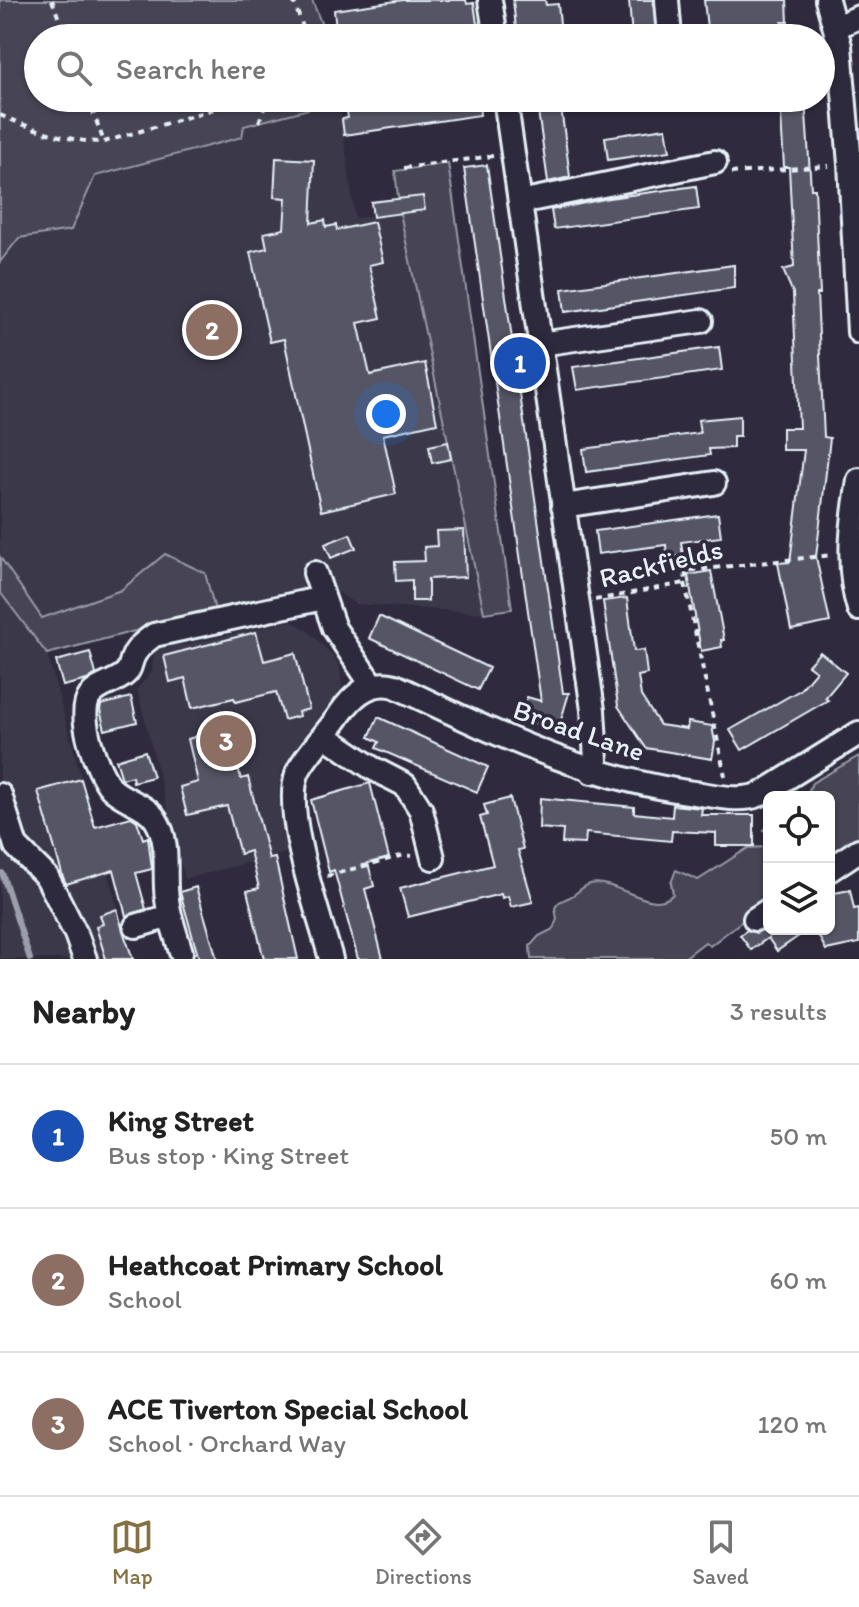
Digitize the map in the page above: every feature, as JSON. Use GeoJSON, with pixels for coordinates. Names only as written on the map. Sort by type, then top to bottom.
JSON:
{"type":"FeatureCollection","features":[{"type":"Feature","properties":{"kind":"street"},"geometry":{"type":"LineString","coordinates":[[490,0],[494,24]]}},
{"type":"Feature","properties":{"kind":"street"},"geometry":{"type":"LineString","coordinates":[[667,0],[669,24]]}},
{"type":"Feature","properties":{"kind":"street"},"geometry":{"type":"LineString","coordinates":[[827,0],[836,27],[850,164],[859,332]]}},
{"type":"Feature","properties":{"kind":"street"},"geometry":{"type":"LineString","coordinates":[[836,27],[859,17]]}},
{"type":"Feature","properties":{"kind":"street"},"geometry":{"type":"LineString","coordinates":[[507,112],[595,734],[596,760],[592,772]]}},
{"type":"Feature","properties":{"kind":"street"},"geometry":{"type":"LineString","coordinates":[[520,202],[715,162]]}},
{"type":"Feature","properties":{"kind":"street"},"geometry":{"type":"LineString","coordinates":[[540,344],[701,321]]}},
{"type":"Feature","properties":{"kind":"street"},"geometry":{"type":"LineString","coordinates":[[859,480],[850,556],[859,609]]}},
{"type":"Feature","properties":{"kind":"street"},"geometry":{"type":"LineString","coordinates":[[563,506],[714,483]]}},
{"type":"Feature","properties":{"kind":"street"},"geometry":{"type":"LineString","coordinates":[[315,573],[334,628],[372,685],[359,692],[347,705],[298,770],[292,793],[294,818],[331,959]]}},
{"type":"Feature","properties":{"kind":"street"},"geometry":{"type":"LineString","coordinates":[[181,952],[166,896],[165,848],[155,819],[147,810],[115,792],[100,771],[84,718],[88,698],[129,670],[141,644],[154,635],[323,598]]}},
{"type":"Feature","properties":{"kind":"street","name":"Broad Lane"},"geometry":{"type":"LineString","coordinates":[[372,685],[385,683],[395,686],[517,744],[592,772],[668,790],[726,798],[752,798],[761,794],[859,733]]}},
{"type":"Feature","properties":{"kind":"street"},"geometry":{"type":"LineString","coordinates":[[325,736],[372,768],[405,785],[421,810],[433,858]]}},
{"type":"Feature","properties":{"kind":"street"},"geometry":{"type":"LineString","coordinates":[[0,795],[16,846],[47,877],[85,959]]}},
{"type":"Feature","properties":{"kind":"street"},"geometry":{"type":"LineString","coordinates":[[835,866],[859,850]]}},
{"type":"Feature","properties":{"kind":"street"},"geometry":{"type":"LineString","coordinates":[[136,926],[170,916]]}},
{"type":"Feature","properties":{"kind":"path"},"geometry":{"type":"LineString","coordinates":[[52,0],[61,24]]}},
{"type":"Feature","properties":{"kind":"path"},"geometry":{"type":"LineString","coordinates":[[293,0],[302,24]]}},
{"type":"Feature","properties":{"kind":"path"},"geometry":{"type":"LineString","coordinates":[[93,112],[104,142]]}},
{"type":"Feature","properties":{"kind":"path"},"geometry":{"type":"LineString","coordinates":[[0,115],[27,127],[90,142],[104,142],[204,112]]}},
{"type":"Feature","properties":{"kind":"path"},"geometry":{"type":"LineString","coordinates":[[259,122],[263,112]]}},
{"type":"Feature","properties":{"kind":"path"},"geometry":{"type":"LineString","coordinates":[[404,168],[513,153]]}},
{"type":"Feature","properties":{"kind":"path"},"geometry":{"type":"LineString","coordinates":[[715,162],[717,174],[850,164]]}},
{"type":"Feature","properties":{"kind":"path","name":"Rackfields"},"geometry":{"type":"LineString","coordinates":[[577,603],[685,583],[686,571],[761,561],[850,556]]}},
{"type":"Feature","properties":{"kind":"path"},"geometry":{"type":"LineString","coordinates":[[685,583],[726,781],[726,798]]}},
{"type":"Feature","properties":{"kind":"path"},"geometry":{"type":"LineString","coordinates":[[310,880],[404,855],[433,858]]}},
{"type":"Feature","properties":{"kind":"shaded area"},"geometry":{"type":"Polygon","coordinates":[[[0,0],[312,0],[321,24],[24,24],[24,112],[297,112],[244,126],[242,137],[95,176],[71,230],[19,238],[0,262],[0,0]]]}},
{"type":"Feature","properties":{"kind":"shaded area"},"geometry":{"type":"Polygon","coordinates":[[[298,112],[341,112],[355,218],[400,213],[484,613],[355,604],[325,583],[47,654],[132,959],[0,959],[0,175],[87,169],[298,112]]]}},
{"type":"Feature","properties":{"kind":"shaded area"},"geometry":{"type":"Polygon","coordinates":[[[448,163],[512,609],[484,613],[400,213],[395,171],[448,163]]]}},
{"type":"Feature","properties":{"kind":"shaded area"},"geometry":{"type":"Polygon","coordinates":[[[165,554],[205,573],[215,610],[47,654],[0,592],[0,557],[42,618],[121,590],[165,554]]]}},
{"type":"Feature","properties":{"kind":"shaded area"},"geometry":{"type":"Polygon","coordinates":[[[291,621],[307,630],[333,656],[340,667],[342,687],[282,768],[279,804],[289,852],[185,879],[137,689],[152,672],[154,650],[170,641],[183,645],[291,621]]]}},
{"type":"Feature","properties":{"kind":"shaded area"},"geometry":{"type":"Polygon","coordinates":[[[859,756],[859,842],[835,852],[835,791],[809,791],[812,783],[859,756]]]}},
{"type":"Feature","properties":{"kind":"shaded area"},"geometry":{"type":"Polygon","coordinates":[[[763,847],[763,905],[710,946],[705,942],[683,959],[531,959],[530,946],[539,936],[553,929],[557,919],[556,905],[584,886],[600,884],[645,899],[665,900],[673,894],[671,883],[676,870],[698,880],[748,848],[763,847]]]}},
{"type":"Feature","properties":{"kind":"building"},"geometry":{"type":"Polygon","coordinates":[[[403,0],[466,0],[467,4],[474,3],[477,24],[336,24],[334,10],[403,0]]]}},
{"type":"Feature","properties":{"kind":"building"},"geometry":{"type":"Polygon","coordinates":[[[513,0],[545,0],[546,5],[558,4],[560,24],[516,24],[513,0]]]}},
{"type":"Feature","properties":{"kind":"building"},"geometry":{"type":"Polygon","coordinates":[[[629,0],[653,0],[655,24],[631,24],[629,0]]]}},
{"type":"Feature","properties":{"kind":"building"},"geometry":{"type":"Polygon","coordinates":[[[704,0],[787,0],[788,22],[782,24],[707,24],[704,0]]]}},
{"type":"Feature","properties":{"kind":"building"},"geometry":{"type":"Polygon","coordinates":[[[347,112],[480,112],[480,115],[344,135],[342,119],[348,118],[347,112]]]}},
{"type":"Feature","properties":{"kind":"building"},"geometry":{"type":"Polygon","coordinates":[[[538,112],[562,112],[570,177],[548,182],[538,112]]]}},
{"type":"Feature","properties":{"kind":"building"},"geometry":{"type":"Polygon","coordinates":[[[781,112],[806,112],[811,189],[815,189],[824,437],[830,438],[816,557],[830,622],[791,630],[778,563],[790,562],[804,450],[782,450],[782,428],[799,428],[793,293],[783,270],[794,267],[789,167],[784,167],[781,112]]]}},
{"type":"Feature","properties":{"kind":"building"},"geometry":{"type":"Polygon","coordinates":[[[666,128],[670,151],[608,160],[605,137],[666,128]]]}},
{"type":"Feature","properties":{"kind":"building"},"geometry":{"type":"Polygon","coordinates":[[[276,158],[314,160],[311,223],[325,220],[326,227],[336,225],[337,230],[374,222],[383,262],[369,265],[381,318],[358,323],[370,375],[425,363],[437,423],[383,435],[396,494],[321,511],[284,339],[270,342],[250,252],[267,248],[264,233],[284,229],[286,198],[274,197],[276,158]]]}},
{"type":"Feature","properties":{"kind":"building"},"geometry":{"type":"Polygon","coordinates":[[[487,165],[563,693],[569,693],[558,730],[520,719],[527,697],[541,701],[464,168],[487,165]]]}},
{"type":"Feature","properties":{"kind":"building"},"geometry":{"type":"Polygon","coordinates":[[[696,186],[699,209],[554,229],[551,210],[696,186]]]}},
{"type":"Feature","properties":{"kind":"building"},"geometry":{"type":"Polygon","coordinates":[[[423,196],[425,210],[373,217],[371,202],[423,196]]]}},
{"type":"Feature","properties":{"kind":"building"},"geometry":{"type":"Polygon","coordinates":[[[734,265],[734,288],[565,312],[562,289],[734,265]]]}},
{"type":"Feature","properties":{"kind":"building"},"geometry":{"type":"Polygon","coordinates":[[[719,347],[722,370],[577,390],[573,367],[719,347]]]}},
{"type":"Feature","properties":{"kind":"building"},"geometry":{"type":"Polygon","coordinates":[[[740,416],[740,436],[733,436],[733,448],[709,449],[710,455],[586,472],[583,449],[700,433],[698,420],[740,416]]]}},
{"type":"Feature","properties":{"kind":"building"},"geometry":{"type":"Polygon","coordinates":[[[448,442],[451,459],[432,463],[429,446],[448,442]]]}},
{"type":"Feature","properties":{"kind":"building"},"geometry":{"type":"Polygon","coordinates":[[[718,514],[721,537],[681,542],[683,556],[667,557],[666,545],[598,554],[595,531],[718,514]]]}},
{"type":"Feature","properties":{"kind":"building"},"geometry":{"type":"Polygon","coordinates":[[[464,530],[466,577],[428,579],[428,601],[412,601],[412,580],[396,581],[395,562],[425,561],[424,547],[437,546],[436,531],[464,530]]]}},
{"type":"Feature","properties":{"kind":"building"},"geometry":{"type":"Polygon","coordinates":[[[350,534],[356,548],[331,558],[325,544],[350,534]]]}},
{"type":"Feature","properties":{"kind":"building"},"geometry":{"type":"Polygon","coordinates":[[[711,571],[724,640],[721,640],[722,647],[701,651],[688,575],[711,571]]]}},
{"type":"Feature","properties":{"kind":"building"},"geometry":{"type":"Polygon","coordinates":[[[627,598],[634,651],[644,650],[647,674],[638,676],[641,696],[660,725],[687,729],[688,722],[712,726],[715,742],[712,759],[646,748],[618,706],[603,601],[627,598]]]}},
{"type":"Feature","properties":{"kind":"building"},"geometry":{"type":"Polygon","coordinates":[[[379,616],[489,668],[478,690],[369,638],[379,616]]]}},
{"type":"Feature","properties":{"kind":"building"},"geometry":{"type":"Polygon","coordinates":[[[256,632],[264,661],[295,653],[309,709],[298,712],[299,716],[284,720],[276,692],[192,708],[185,678],[170,682],[164,656],[256,632]]]}},
{"type":"Feature","properties":{"kind":"building"},"geometry":{"type":"Polygon","coordinates":[[[90,652],[96,674],[87,680],[63,686],[56,661],[90,652]]]}},
{"type":"Feature","properties":{"kind":"building"},"geometry":{"type":"Polygon","coordinates":[[[820,652],[846,673],[825,698],[828,700],[742,750],[730,730],[800,690],[816,671],[808,665],[820,652]]]}},
{"type":"Feature","properties":{"kind":"building"},"geometry":{"type":"Polygon","coordinates":[[[131,697],[137,722],[105,730],[101,705],[131,697]]]}},
{"type":"Feature","properties":{"kind":"building"},"geometry":{"type":"Polygon","coordinates":[[[378,717],[488,767],[477,792],[376,748],[379,742],[369,737],[378,717]]]}},
{"type":"Feature","properties":{"kind":"building"},"geometry":{"type":"Polygon","coordinates":[[[228,727],[241,779],[248,777],[269,859],[275,858],[298,959],[264,959],[247,891],[259,888],[250,851],[240,854],[227,806],[187,815],[180,787],[198,782],[188,739],[228,727]]]}},
{"type":"Feature","properties":{"kind":"building"},"geometry":{"type":"Polygon","coordinates":[[[145,751],[153,777],[133,782],[132,776],[122,779],[116,760],[145,751]]]}},
{"type":"Feature","properties":{"kind":"building"},"geometry":{"type":"Polygon","coordinates":[[[81,779],[95,827],[131,817],[137,821],[143,839],[148,837],[152,869],[136,873],[146,909],[126,916],[114,870],[66,884],[38,791],[81,779]]]}},
{"type":"Feature","properties":{"kind":"building"},"geometry":{"type":"Polygon","coordinates":[[[370,783],[389,858],[368,863],[374,886],[365,889],[383,959],[358,959],[334,870],[329,872],[311,800],[370,783]]]}},
{"type":"Feature","properties":{"kind":"building"},"geometry":{"type":"Polygon","coordinates":[[[510,798],[523,849],[518,850],[533,902],[511,907],[508,896],[502,898],[501,894],[408,917],[400,888],[493,865],[480,817],[487,815],[484,805],[510,798]]]}},
{"type":"Feature","properties":{"kind":"building"},"geometry":{"type":"Polygon","coordinates":[[[540,798],[634,807],[634,813],[672,817],[673,805],[702,808],[701,815],[754,815],[754,846],[716,846],[716,833],[672,831],[671,841],[586,833],[585,844],[562,843],[563,830],[539,828],[540,798]]]}},
{"type":"Feature","properties":{"kind":"building"},"geometry":{"type":"Polygon","coordinates":[[[196,887],[217,959],[199,959],[180,892],[196,887]]]}},
{"type":"Feature","properties":{"kind":"building"},"geometry":{"type":"Polygon","coordinates":[[[850,890],[854,909],[859,908],[859,943],[826,950],[818,935],[835,935],[835,893],[850,890]]]}},
{"type":"Feature","properties":{"kind":"building"},"geometry":{"type":"Polygon","coordinates":[[[117,909],[133,959],[106,959],[96,927],[103,924],[100,915],[117,909]]]}},
{"type":"Feature","properties":{"kind":"building"},"geometry":{"type":"Polygon","coordinates":[[[747,930],[756,933],[763,930],[763,935],[800,935],[777,951],[768,938],[751,950],[740,935],[747,930]]]}},
{"type":"Feature","properties":{"kind":"waterway"},"geometry":{"type":"LineString","coordinates":[[2,873],[30,959]]}},
{"type":"Feature","properties":{"kind":"place","name":"Heathcoat Primary School"},"geometry":{"type":"Point","coordinates":[212,330]}},
{"type":"Feature","properties":{"kind":"place","name":"King Street"},"geometry":{"type":"Point","coordinates":[520,363]}},
{"type":"Feature","properties":{"kind":"place","name":"ACE Tiverton Special School"},"geometry":{"type":"Point","coordinates":[226,741]}}]}
